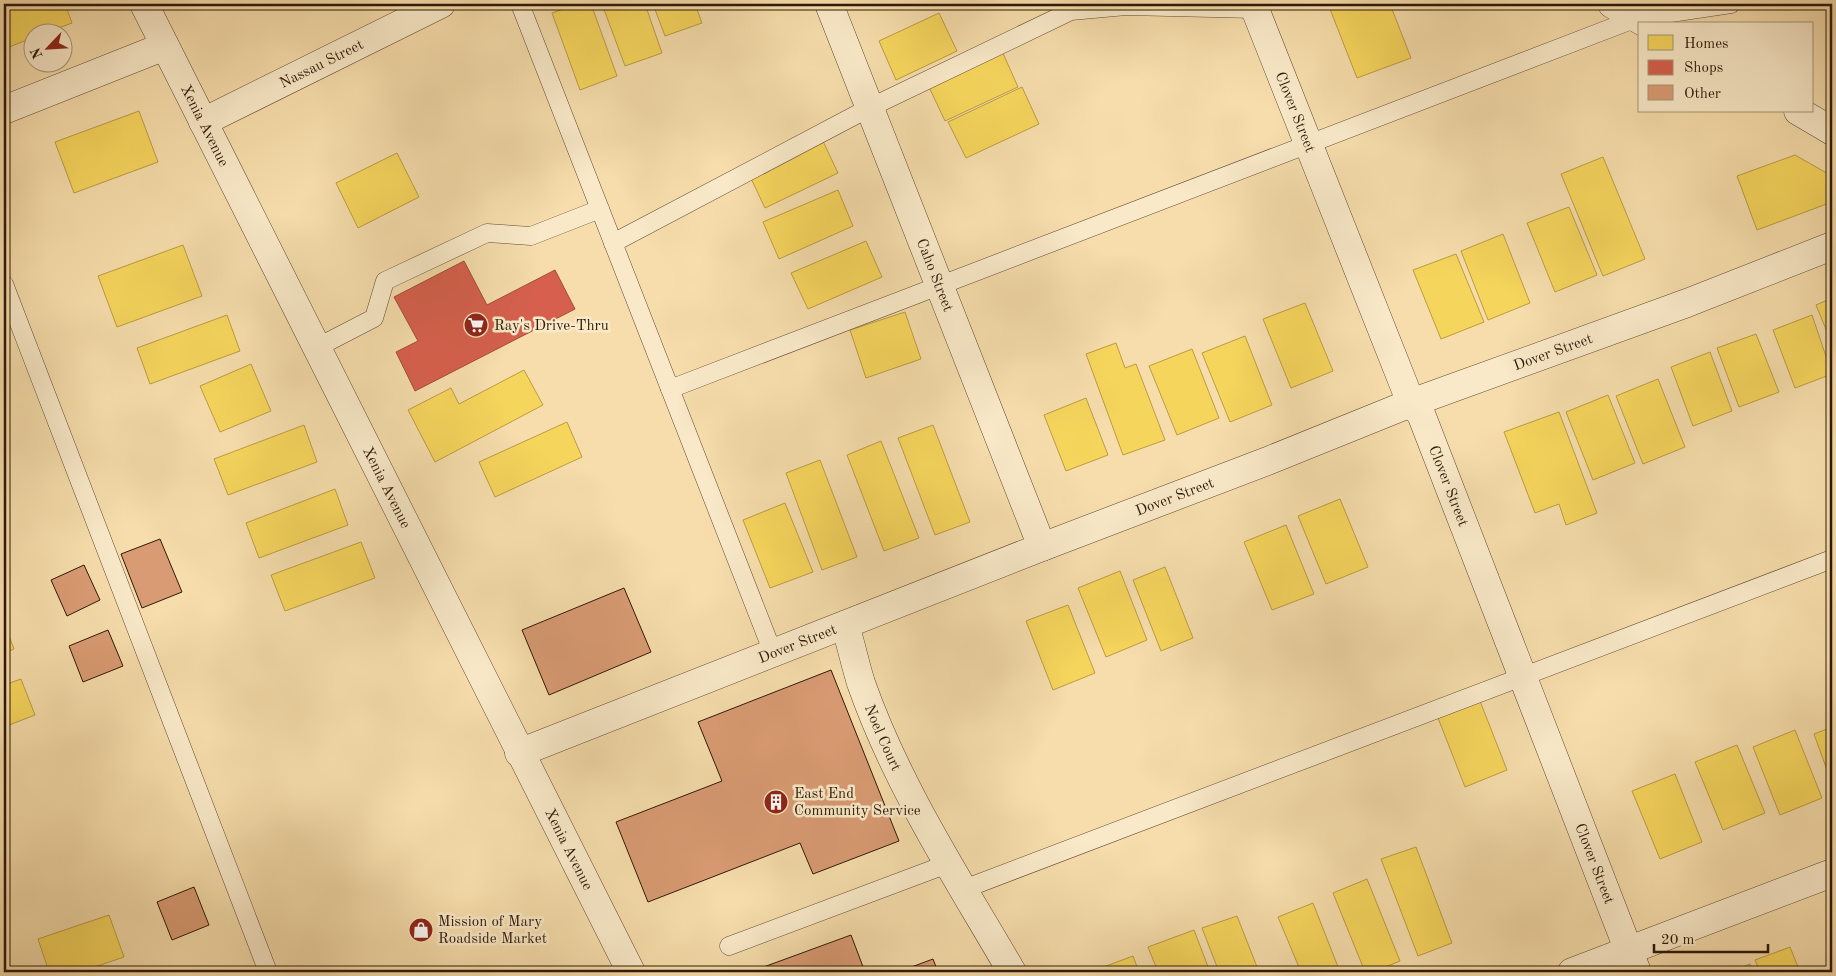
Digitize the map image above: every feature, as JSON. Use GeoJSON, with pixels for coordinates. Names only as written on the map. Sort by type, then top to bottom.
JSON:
{"type":"FeatureCollection","features":[{"type":"Feature","properties":{"kind":"street","name":"Xenia Avenue"},"geometry":{"type":"LineString","coordinates":[[144,4],[519,753],[631,972]]}},
{"type":"Feature","properties":{"kind":"street","name":"Nassau Street"},"geometry":{"type":"LineString","coordinates":[[203,122],[441,4]]}},
{"type":"Feature","properties":{"kind":"street","name":"Caho Street"},"geometry":{"type":"LineString","coordinates":[[829,4],[1042,547]]}},
{"type":"Feature","properties":{"kind":"street"},"geometry":{"type":"LineString","coordinates":[[1612,4],[1642,21]]}},
{"type":"Feature","properties":{"kind":"street","name":"Clover Street"},"geometry":{"type":"LineString","coordinates":[[1254,6],[1411,403],[1421,414],[1633,961]]}},
{"type":"Feature","properties":{"kind":"street"},"geometry":{"type":"LineString","coordinates":[[4,110],[166,46]]}},
{"type":"Feature","properties":{"kind":"street"},"geometry":{"type":"LineString","coordinates":[[1800,112],[1832,131]]}},
{"type":"Feature","properties":{"kind":"street","name":"Dover Street"},"geometry":{"type":"LineString","coordinates":[[519,753],[1042,547],[1270,460],[1411,403],[1687,303],[1832,246]]}},
{"type":"Feature","properties":{"kind":"street","name":"Noel Court"},"geometry":{"type":"LineString","coordinates":[[845,624],[861,683],[896,768],[1012,972]]}},
{"type":"Feature","properties":{"kind":"street"},"geometry":{"type":"LineString","coordinates":[[1572,972],[1633,961],[1832,873]]}},
{"type":"Feature","properties":{"kind":"lane"},"geometry":{"type":"LineString","coordinates":[[520,4],[773,653]]}},
{"type":"Feature","properties":{"kind":"lane"},"geometry":{"type":"LineString","coordinates":[[1642,21],[1731,4]]}},
{"type":"Feature","properties":{"kind":"lane"},"geometry":{"type":"LineString","coordinates":[[613,243],[869,108],[1071,11],[1126,6],[1254,6]]}},
{"type":"Feature","properties":{"kind":"lane"},"geometry":{"type":"LineString","coordinates":[[670,389],[938,284],[1309,143],[1638,22]]}},
{"type":"Feature","properties":{"kind":"lane"},"geometry":{"type":"LineString","coordinates":[[316,348],[374,318],[385,281],[487,234],[531,236],[600,209]]}},
{"type":"Feature","properties":{"kind":"lane"},"geometry":{"type":"LineString","coordinates":[[4,284],[268,972]]}},
{"type":"Feature","properties":{"kind":"lane"},"geometry":{"type":"LineString","coordinates":[[964,889],[1832,559]]}},
{"type":"Feature","properties":{"kind":"lane"},"geometry":{"type":"LineString","coordinates":[[729,946],[950,863]]}},
{"type":"Feature","properties":{"kind":"building: Homes"},"geometry":{"type":"Polygon","coordinates":[[[14,4],[65,4],[72,22],[22,22],[22,42],[4,49],[4,8],[14,4]]]}},
{"type":"Feature","properties":{"kind":"building: Homes"},"geometry":{"type":"Polygon","coordinates":[[[578,4],[591,4],[617,76],[580,90],[552,13],[578,4]]]}},
{"type":"Feature","properties":{"kind":"building: Homes"},"geometry":{"type":"Polygon","coordinates":[[[602,4],[645,4],[662,53],[625,66],[602,4]]]}},
{"type":"Feature","properties":{"kind":"building: Homes"},"geometry":{"type":"Polygon","coordinates":[[[653,4],[695,4],[702,23],[665,36],[653,4]]]}},
{"type":"Feature","properties":{"kind":"building: Homes"},"geometry":{"type":"Polygon","coordinates":[[[1328,4],[1390,4],[1411,58],[1357,78],[1328,4]]]}},
{"type":"Feature","properties":{"kind":"building: Homes"},"geometry":{"type":"Polygon","coordinates":[[[939,13],[957,51],[896,80],[879,41],[939,13]]]}},
{"type":"Feature","properties":{"kind":"building: Homes"},"geometry":{"type":"Polygon","coordinates":[[[1002,51],[1018,87],[945,121],[928,85],[1002,51]]]}},
{"type":"Feature","properties":{"kind":"building: Homes"},"geometry":{"type":"Polygon","coordinates":[[[1022,87],[1039,124],[966,158],[948,122],[1022,87]]]}},
{"type":"Feature","properties":{"kind":"building: Homes"},"geometry":{"type":"Polygon","coordinates":[[[139,111],[158,162],[74,193],[55,142],[139,111]]]}},
{"type":"Feature","properties":{"kind":"building: Homes"},"geometry":{"type":"Polygon","coordinates":[[[821,137],[838,173],[765,208],[748,172],[821,137]]]}},
{"type":"Feature","properties":{"kind":"building: Homes"},"geometry":{"type":"Polygon","coordinates":[[[397,153],[419,197],[358,228],[336,183],[397,153]]]}},
{"type":"Feature","properties":{"kind":"building: Homes"},"geometry":{"type":"Polygon","coordinates":[[[1795,155],[1832,176],[1832,202],[1757,230],[1737,176],[1795,155]]]}},
{"type":"Feature","properties":{"kind":"building: Homes"},"geometry":{"type":"Polygon","coordinates":[[[1603,157],[1645,259],[1603,276],[1561,174],[1603,157]]]}},
{"type":"Feature","properties":{"kind":"building: Homes"},"geometry":{"type":"Polygon","coordinates":[[[838,190],[853,226],[779,259],[763,222],[838,190]]]}},
{"type":"Feature","properties":{"kind":"building: Homes"},"geometry":{"type":"Polygon","coordinates":[[[1569,207],[1597,275],[1555,292],[1527,223],[1569,207]]]}},
{"type":"Feature","properties":{"kind":"building: Homes"},"geometry":{"type":"Polygon","coordinates":[[[1503,234],[1530,303],[1488,320],[1461,251],[1503,234]]]}},
{"type":"Feature","properties":{"kind":"building: Homes"},"geometry":{"type":"Polygon","coordinates":[[[866,241],[882,277],[808,309],[791,273],[866,241]]]}},
{"type":"Feature","properties":{"kind":"building: Homes"},"geometry":{"type":"Polygon","coordinates":[[[183,245],[202,296],[117,327],[98,276],[183,245]]]}},
{"type":"Feature","properties":{"kind":"building: Homes"},"geometry":{"type":"Polygon","coordinates":[[[1456,254],[1484,322],[1441,339],[1413,270],[1456,254]]]}},
{"type":"Feature","properties":{"kind":"building: Homes"},"geometry":{"type":"Polygon","coordinates":[[[1832,298],[1832,344],[1816,305],[1832,298]]]}},
{"type":"Feature","properties":{"kind":"building: Homes"},"geometry":{"type":"Polygon","coordinates":[[[1305,303],[1333,371],[1291,388],[1263,319],[1305,303]]]}},
{"type":"Feature","properties":{"kind":"building: Homes"},"geometry":{"type":"Polygon","coordinates":[[[905,312],[921,359],[866,378],[850,330],[905,312]]]}},
{"type":"Feature","properties":{"kind":"building: Homes"},"geometry":{"type":"Polygon","coordinates":[[[227,315],[240,351],[150,384],[137,348],[227,315]]]}},
{"type":"Feature","properties":{"kind":"building: Homes"},"geometry":{"type":"Polygon","coordinates":[[[1812,315],[1832,374],[1795,388],[1773,330],[1812,315]]]}},
{"type":"Feature","properties":{"kind":"building: Homes"},"geometry":{"type":"Polygon","coordinates":[[[1756,334],[1779,392],[1739,407],[1717,348],[1756,334]]]}},
{"type":"Feature","properties":{"kind":"building: Homes"},"geometry":{"type":"Polygon","coordinates":[[[1245,336],[1272,405],[1230,422],[1202,353],[1245,336]]]}},
{"type":"Feature","properties":{"kind":"building: Homes"},"geometry":{"type":"Polygon","coordinates":[[[1116,343],[1125,368],[1136,364],[1165,440],[1123,455],[1086,354],[1116,343]]]}},
{"type":"Feature","properties":{"kind":"building: Homes"},"geometry":{"type":"Polygon","coordinates":[[[1192,349],[1219,418],[1177,435],[1149,366],[1192,349]]]}},
{"type":"Feature","properties":{"kind":"building: Homes"},"geometry":{"type":"Polygon","coordinates":[[[1710,352],[1732,411],[1693,426],[1671,367],[1710,352]]]}},
{"type":"Feature","properties":{"kind":"building: Homes"},"geometry":{"type":"Polygon","coordinates":[[[251,364],[271,411],[220,432],[200,386],[251,364]]]}},
{"type":"Feature","properties":{"kind":"building: Homes"},"geometry":{"type":"Polygon","coordinates":[[[524,370],[543,405],[435,462],[408,410],[451,388],[459,404],[524,370]]]}},
{"type":"Feature","properties":{"kind":"building: Homes"},"geometry":{"type":"Polygon","coordinates":[[[1658,379],[1685,447],[1643,464],[1616,396],[1658,379]]]}},
{"type":"Feature","properties":{"kind":"building: Homes"},"geometry":{"type":"Polygon","coordinates":[[[1608,395],[1635,463],[1593,480],[1566,412],[1608,395]]]}},
{"type":"Feature","properties":{"kind":"building: Homes"},"geometry":{"type":"Polygon","coordinates":[[[1086,398],[1108,455],[1066,471],[1044,415],[1086,398]]]}},
{"type":"Feature","properties":{"kind":"building: Homes"},"geometry":{"type":"Polygon","coordinates":[[[1559,412],[1597,513],[1566,525],[1559,504],[1535,513],[1504,432],[1559,412]]]}},
{"type":"Feature","properties":{"kind":"building: Homes"},"geometry":{"type":"Polygon","coordinates":[[[567,422],[582,457],[495,497],[479,462],[567,422]]]}},
{"type":"Feature","properties":{"kind":"building: Homes"},"geometry":{"type":"Polygon","coordinates":[[[304,425],[317,462],[228,495],[214,459],[304,425]]]}},
{"type":"Feature","properties":{"kind":"building: Homes"},"geometry":{"type":"Polygon","coordinates":[[[933,425],[970,522],[935,535],[898,438],[933,425]]]}},
{"type":"Feature","properties":{"kind":"building: Homes"},"geometry":{"type":"Polygon","coordinates":[[[881,441],[919,538],[884,551],[847,455],[881,441]]]}},
{"type":"Feature","properties":{"kind":"building: Homes"},"geometry":{"type":"Polygon","coordinates":[[[820,460],[857,557],[822,570],[786,473],[820,460]]]}},
{"type":"Feature","properties":{"kind":"building: Homes"},"geometry":{"type":"Polygon","coordinates":[[[335,489],[348,525],[259,558],[246,523],[335,489]]]}},
{"type":"Feature","properties":{"kind":"building: Homes"},"geometry":{"type":"Polygon","coordinates":[[[1340,499],[1368,567],[1326,584],[1298,516],[1340,499]]]}},
{"type":"Feature","properties":{"kind":"building: Homes"},"geometry":{"type":"Polygon","coordinates":[[[785,503],[813,572],[770,588],[743,520],[785,503]]]}},
{"type":"Feature","properties":{"kind":"building: Homes"},"geometry":{"type":"Polygon","coordinates":[[[1286,525],[1314,594],[1272,610],[1244,542],[1286,525]]]}},
{"type":"Feature","properties":{"kind":"building: Homes"},"geometry":{"type":"Polygon","coordinates":[[[361,542],[375,578],[285,611],[271,575],[361,542]]]}},
{"type":"Feature","properties":{"kind":"building: Homes"},"geometry":{"type":"Polygon","coordinates":[[[1165,567],[1193,638],[1161,651],[1133,580],[1165,567]]]}},
{"type":"Feature","properties":{"kind":"building: Homes"},"geometry":{"type":"Polygon","coordinates":[[[1120,571],[1147,640],[1106,657],[1078,588],[1120,571]]]}},
{"type":"Feature","properties":{"kind":"building: Homes"},"geometry":{"type":"Polygon","coordinates":[[[1068,605],[1095,673],[1053,690],[1026,621],[1068,605]]]}},
{"type":"Feature","properties":{"kind":"building: Homes"},"geometry":{"type":"Polygon","coordinates":[[[4,623],[14,649],[4,653],[4,623]]]}},
{"type":"Feature","properties":{"kind":"building: Homes"},"geometry":{"type":"Polygon","coordinates":[[[21,679],[35,715],[4,727],[4,685],[21,679]]]}},
{"type":"Feature","properties":{"kind":"building: Homes"},"geometry":{"type":"Polygon","coordinates":[[[1480,701],[1507,770],[1465,787],[1438,718],[1480,701]]]}},
{"type":"Feature","properties":{"kind":"building: Homes"},"geometry":{"type":"Polygon","coordinates":[[[1832,727],[1832,784],[1814,734],[1832,727]]]}},
{"type":"Feature","properties":{"kind":"building: Homes"},"geometry":{"type":"Polygon","coordinates":[[[1795,730],[1822,798],[1780,815],[1753,747],[1795,730]]]}},
{"type":"Feature","properties":{"kind":"building: Homes"},"geometry":{"type":"Polygon","coordinates":[[[1737,745],[1765,813],[1723,830],[1695,762],[1737,745]]]}},
{"type":"Feature","properties":{"kind":"building: Homes"},"geometry":{"type":"Polygon","coordinates":[[[1675,774],[1702,842],[1660,859],[1632,791],[1675,774]]]}},
{"type":"Feature","properties":{"kind":"building: Homes"},"geometry":{"type":"Polygon","coordinates":[[[1416,847],[1452,943],[1418,956],[1381,859],[1416,847]]]}},
{"type":"Feature","properties":{"kind":"building: Homes"},"geometry":{"type":"Polygon","coordinates":[[[1367,879],[1400,961],[1373,972],[1365,972],[1333,893],[1367,879]]]}},
{"type":"Feature","properties":{"kind":"building: Homes"},"geometry":{"type":"Polygon","coordinates":[[[1313,903],[1340,972],[1301,972],[1278,917],[1313,903]]]}},
{"type":"Feature","properties":{"kind":"building: Homes"},"geometry":{"type":"Polygon","coordinates":[[[109,915],[124,957],[80,972],[49,972],[38,939],[109,915]]]}},
{"type":"Feature","properties":{"kind":"building: Homes"},"geometry":{"type":"Polygon","coordinates":[[[1237,916],[1259,972],[1219,972],[1202,928],[1237,916]]]}},
{"type":"Feature","properties":{"kind":"building: Homes"},"geometry":{"type":"Polygon","coordinates":[[[1194,930],[1210,972],[1158,972],[1148,947],[1194,930]]]}},
{"type":"Feature","properties":{"kind":"building: Homes"},"geometry":{"type":"Polygon","coordinates":[[[1790,947],[1800,972],[1760,972],[1755,960],[1790,947]]]}},
{"type":"Feature","properties":{"kind":"building: Homes"},"geometry":{"type":"Polygon","coordinates":[[[1133,956],[1139,972],[1099,972],[1098,969],[1133,956]]]}},
{"type":"Feature","properties":{"kind":"building: Homes"},"geometry":{"type":"Polygon","coordinates":[[[1750,964],[1754,972],[1729,972],[1750,964]]]}},
{"type":"Feature","properties":{"kind":"building: Shops","name":"Ray's Drive-Thru"},"geometry":{"type":"Polygon","coordinates":[[[464,261],[487,305],[555,270],[575,309],[415,391],[396,352],[418,341],[394,297],[464,261]]]}},
{"type":"Feature","properties":{"kind":"building: Other"},"geometry":{"type":"Polygon","coordinates":[[[160,539],[182,592],[142,608],[121,554],[160,539]]]}},
{"type":"Feature","properties":{"kind":"building: Other"},"geometry":{"type":"Polygon","coordinates":[[[84,565],[100,600],[67,616],[51,580],[84,565]]]}},
{"type":"Feature","properties":{"kind":"building: Other"},"geometry":{"type":"Polygon","coordinates":[[[624,588],[651,652],[549,695],[522,630],[624,588]]]}},
{"type":"Feature","properties":{"kind":"building: Other"},"geometry":{"type":"Polygon","coordinates":[[[108,630],[123,666],[83,682],[69,646],[108,630]]]}},
{"type":"Feature","properties":{"kind":"building: Other","name":"East End Community Service"},"geometry":{"type":"Polygon","coordinates":[[[831,670],[899,841],[813,874],[800,843],[648,902],[616,822],[722,781],[698,722],[831,670]]]}},
{"type":"Feature","properties":{"kind":"building: Other"},"geometry":{"type":"Polygon","coordinates":[[[194,887],[209,925],[172,940],[157,902],[194,887]]]}},
{"type":"Feature","properties":{"kind":"building: Other"},"geometry":{"type":"Polygon","coordinates":[[[851,935],[865,972],[750,972],[851,935]]]}},
{"type":"Feature","properties":{"kind":"building: Other"},"geometry":{"type":"Polygon","coordinates":[[[933,959],[938,972],[898,972],[933,959]]]}},
{"type":"Feature","properties":{"kind":"place","name":"Ray's Drive-Thru"},"geometry":{"type":"Point","coordinates":[476,325]}},
{"type":"Feature","properties":{"kind":"place","name":"East End Community Service"},"geometry":{"type":"Point","coordinates":[776,802]}},
{"type":"Feature","properties":{"kind":"place","name":"Mission of Mary Roadside Market"},"geometry":{"type":"Point","coordinates":[421,930]}}]}
